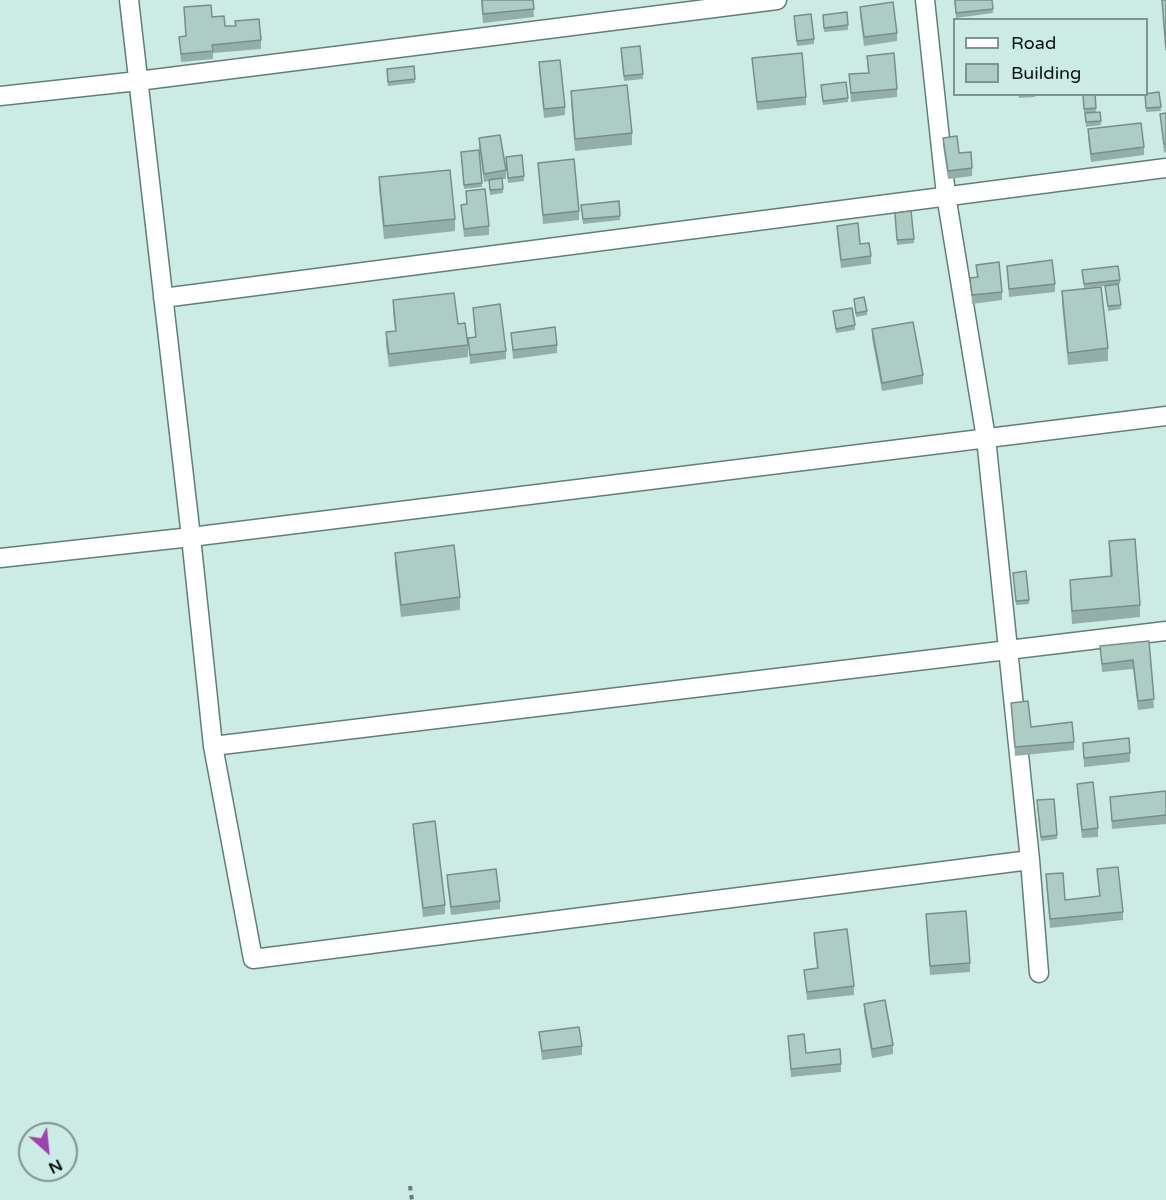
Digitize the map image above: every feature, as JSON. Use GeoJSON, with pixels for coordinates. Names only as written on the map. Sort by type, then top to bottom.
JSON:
{"type":"FeatureCollection","features":[{"type":"Feature","properties":{"kind":"street"},"geometry":{"type":"LineString","coordinates":[[129,0],[213,746],[254,959],[1030,860]]}},
{"type":"Feature","properties":{"kind":"street"},"geometry":{"type":"LineString","coordinates":[[0,96],[138,81],[777,0]]}},
{"type":"Feature","properties":{"kind":"street"},"geometry":{"type":"LineString","coordinates":[[925,0],[946,195],[986,438],[1030,860],[1039,973]]}},
{"type":"Feature","properties":{"kind":"street"},"geometry":{"type":"LineString","coordinates":[[163,298],[1166,168]]}},
{"type":"Feature","properties":{"kind":"street"},"geometry":{"type":"LineString","coordinates":[[0,558],[191,537],[1166,416]]}},
{"type":"Feature","properties":{"kind":"street"},"geometry":{"type":"LineString","coordinates":[[213,746],[1166,631]]}},
{"type":"Feature","properties":{"kind":"path"},"geometry":{"type":"LineString","coordinates":[[410,1186],[412,1200]]}},
{"type":"Feature","properties":{"kind":"building"},"geometry":{"type":"Polygon","coordinates":[[[482,0],[533,0],[534,9],[483,14],[482,0]]]}},
{"type":"Feature","properties":{"kind":"building"},"geometry":{"type":"Polygon","coordinates":[[[955,0],[992,0],[993,9],[956,13],[955,0]]]}},
{"type":"Feature","properties":{"kind":"building"},"geometry":{"type":"Polygon","coordinates":[[[1162,0],[1166,0],[1166,50],[1162,0]]]}},
{"type":"Feature","properties":{"kind":"building"},"geometry":{"type":"Polygon","coordinates":[[[893,2],[897,33],[864,37],[860,7],[893,2]]]}},
{"type":"Feature","properties":{"kind":"building"},"geometry":{"type":"Polygon","coordinates":[[[211,5],[212,17],[224,16],[225,26],[236,26],[235,21],[259,19],[261,40],[212,45],[213,51],[181,54],[179,37],[186,36],[184,7],[211,5]]]}},
{"type":"Feature","properties":{"kind":"building"},"geometry":{"type":"Polygon","coordinates":[[[847,12],[848,25],[824,28],[823,15],[847,12]]]}},
{"type":"Feature","properties":{"kind":"building"},"geometry":{"type":"Polygon","coordinates":[[[811,14],[814,39],[797,41],[794,16],[811,14]]]}},
{"type":"Feature","properties":{"kind":"building"},"geometry":{"type":"Polygon","coordinates":[[[640,46],[643,74],[624,76],[621,48],[640,46]]]}},
{"type":"Feature","properties":{"kind":"building"},"geometry":{"type":"Polygon","coordinates":[[[802,53],[806,97],[757,102],[752,58],[802,53]]]}},
{"type":"Feature","properties":{"kind":"building"},"geometry":{"type":"Polygon","coordinates":[[[894,53],[897,89],[851,93],[849,74],[869,73],[867,56],[894,53]]]}},
{"type":"Feature","properties":{"kind":"building"},"geometry":{"type":"Polygon","coordinates":[[[560,60],[565,107],[544,109],[539,62],[560,60]]]}},
{"type":"Feature","properties":{"kind":"building"},"geometry":{"type":"Polygon","coordinates":[[[414,66],[415,79],[388,82],[387,69],[414,66]]]}},
{"type":"Feature","properties":{"kind":"building"},"geometry":{"type":"Polygon","coordinates":[[[846,82],[848,98],[823,101],[821,85],[846,82]]]}},
{"type":"Feature","properties":{"kind":"building"},"geometry":{"type":"Polygon","coordinates":[[[627,85],[632,133],[575,139],[571,91],[627,85]]]}},
{"type":"Feature","properties":{"kind":"building"},"geometry":{"type":"Polygon","coordinates":[[[1159,92],[1161,107],[1146,108],[1145,96],[1148,96],[1148,94],[1159,92]]]}},
{"type":"Feature","properties":{"kind":"building"},"geometry":{"type":"Polygon","coordinates":[[[1083,96],[1095,96],[1096,108],[1084,109],[1083,96]]]}},
{"type":"Feature","properties":{"kind":"building"},"geometry":{"type":"Polygon","coordinates":[[[1100,112],[1101,121],[1086,122],[1085,113],[1100,112]]]}},
{"type":"Feature","properties":{"kind":"building"},"geometry":{"type":"Polygon","coordinates":[[[1166,113],[1166,144],[1164,144],[1160,114],[1166,113]]]}},
{"type":"Feature","properties":{"kind":"building"},"geometry":{"type":"Polygon","coordinates":[[[1141,123],[1144,147],[1091,154],[1088,129],[1141,123]]]}},
{"type":"Feature","properties":{"kind":"building"},"geometry":{"type":"Polygon","coordinates":[[[500,135],[506,170],[484,174],[479,138],[500,135]]]}},
{"type":"Feature","properties":{"kind":"building"},"geometry":{"type":"Polygon","coordinates":[[[957,136],[959,153],[971,152],[972,168],[948,171],[943,138],[957,136]]]}},
{"type":"Feature","properties":{"kind":"building"},"geometry":{"type":"Polygon","coordinates":[[[479,150],[482,183],[464,185],[461,152],[479,150]]]}},
{"type":"Feature","properties":{"kind":"building"},"geometry":{"type":"Polygon","coordinates":[[[522,155],[524,176],[508,178],[506,157],[522,155]]]}},
{"type":"Feature","properties":{"kind":"building"},"geometry":{"type":"Polygon","coordinates":[[[574,159],[579,211],[543,215],[538,163],[574,159]]]}},
{"type":"Feature","properties":{"kind":"building"},"geometry":{"type":"Polygon","coordinates":[[[450,170],[455,219],[384,226],[379,177],[450,170]]]}},
{"type":"Feature","properties":{"kind":"building"},"geometry":{"type":"Polygon","coordinates":[[[502,178],[503,189],[490,190],[489,180],[502,178]]]}},
{"type":"Feature","properties":{"kind":"building"},"geometry":{"type":"Polygon","coordinates":[[[485,189],[489,226],[464,229],[461,205],[467,204],[466,191],[485,189]]]}},
{"type":"Feature","properties":{"kind":"building"},"geometry":{"type":"Polygon","coordinates":[[[619,201],[620,216],[583,219],[581,205],[619,201]]]}},
{"type":"Feature","properties":{"kind":"building"},"geometry":{"type":"Polygon","coordinates":[[[911,211],[914,239],[897,240],[895,213],[911,211]]]}},
{"type":"Feature","properties":{"kind":"building"},"geometry":{"type":"Polygon","coordinates":[[[858,223],[860,244],[869,243],[871,256],[841,260],[837,226],[858,223]]]}},
{"type":"Feature","properties":{"kind":"building"},"geometry":{"type":"Polygon","coordinates":[[[1052,260],[1055,284],[1009,289],[1007,266],[1052,260]]]}},
{"type":"Feature","properties":{"kind":"building"},"geometry":{"type":"Polygon","coordinates":[[[999,262],[1002,292],[972,295],[970,278],[978,277],[976,265],[999,262]]]}},
{"type":"Feature","properties":{"kind":"building"},"geometry":{"type":"Polygon","coordinates":[[[1118,266],[1120,280],[1084,284],[1082,270],[1118,266]]]}},
{"type":"Feature","properties":{"kind":"building"},"geometry":{"type":"Polygon","coordinates":[[[1118,284],[1121,305],[1108,306],[1105,286],[1118,284]]]}},
{"type":"Feature","properties":{"kind":"building"},"geometry":{"type":"Polygon","coordinates":[[[1101,287],[1108,348],[1068,353],[1062,291],[1101,287]]]}},
{"type":"Feature","properties":{"kind":"building"},"geometry":{"type":"Polygon","coordinates":[[[454,293],[458,324],[465,323],[468,345],[389,354],[386,332],[396,331],[393,300],[454,293]]]}},
{"type":"Feature","properties":{"kind":"building"},"geometry":{"type":"Polygon","coordinates":[[[864,297],[867,311],[856,313],[854,299],[864,297]]]}},
{"type":"Feature","properties":{"kind":"building"},"geometry":{"type":"Polygon","coordinates":[[[500,304],[506,351],[470,355],[468,338],[476,337],[473,308],[500,304]]]}},
{"type":"Feature","properties":{"kind":"building"},"geometry":{"type":"Polygon","coordinates":[[[852,308],[855,325],[836,329],[833,311],[852,308]]]}},
{"type":"Feature","properties":{"kind":"building"},"geometry":{"type":"Polygon","coordinates":[[[913,322],[923,375],[882,383],[872,329],[913,322]]]}},
{"type":"Feature","properties":{"kind":"building"},"geometry":{"type":"Polygon","coordinates":[[[555,327],[557,345],[513,350],[511,333],[555,327]]]}},
{"type":"Feature","properties":{"kind":"building"},"geometry":{"type":"Polygon","coordinates":[[[1135,539],[1140,605],[1072,611],[1070,580],[1112,576],[1109,541],[1135,539]]]}},
{"type":"Feature","properties":{"kind":"building"},"geometry":{"type":"Polygon","coordinates":[[[454,545],[460,597],[401,605],[395,553],[454,545]]]}},
{"type":"Feature","properties":{"kind":"building"},"geometry":{"type":"Polygon","coordinates":[[[1026,571],[1029,600],[1016,601],[1013,573],[1026,571]]]}},
{"type":"Feature","properties":{"kind":"building"},"geometry":{"type":"Polygon","coordinates":[[[1149,641],[1154,699],[1138,701],[1133,660],[1102,664],[1100,646],[1149,641]]]}},
{"type":"Feature","properties":{"kind":"building"},"geometry":{"type":"Polygon","coordinates":[[[1028,701],[1031,727],[1072,722],[1074,742],[1015,747],[1011,703],[1028,701]]]}},
{"type":"Feature","properties":{"kind":"building"},"geometry":{"type":"Polygon","coordinates":[[[1129,738],[1130,753],[1084,758],[1083,743],[1129,738]]]}},
{"type":"Feature","properties":{"kind":"building"},"geometry":{"type":"Polygon","coordinates":[[[1093,782],[1098,828],[1082,830],[1077,784],[1093,782]]]}},
{"type":"Feature","properties":{"kind":"building"},"geometry":{"type":"Polygon","coordinates":[[[1166,791],[1166,815],[1112,821],[1110,797],[1166,791]]]}},
{"type":"Feature","properties":{"kind":"building"},"geometry":{"type":"Polygon","coordinates":[[[1054,799],[1057,835],[1041,837],[1037,800],[1054,799]]]}},
{"type":"Feature","properties":{"kind":"building"},"geometry":{"type":"Polygon","coordinates":[[[435,821],[445,905],[423,908],[413,824],[435,821]]]}},
{"type":"Feature","properties":{"kind":"building"},"geometry":{"type":"Polygon","coordinates":[[[1118,867],[1123,912],[1050,919],[1046,874],[1063,873],[1065,900],[1100,896],[1097,869],[1118,867]]]}},
{"type":"Feature","properties":{"kind":"building"},"geometry":{"type":"Polygon","coordinates":[[[496,869],[500,901],[451,907],[447,875],[496,869]]]}},
{"type":"Feature","properties":{"kind":"building"},"geometry":{"type":"Polygon","coordinates":[[[966,911],[970,963],[930,966],[926,914],[966,911]]]}},
{"type":"Feature","properties":{"kind":"building"},"geometry":{"type":"Polygon","coordinates":[[[847,929],[854,986],[807,992],[804,970],[818,968],[814,933],[847,929]]]}},
{"type":"Feature","properties":{"kind":"building"},"geometry":{"type":"Polygon","coordinates":[[[885,1000],[893,1045],[872,1049],[864,1004],[885,1000]]]}},
{"type":"Feature","properties":{"kind":"building"},"geometry":{"type":"Polygon","coordinates":[[[579,1027],[582,1046],[542,1051],[539,1032],[579,1027]]]}},
{"type":"Feature","properties":{"kind":"building"},"geometry":{"type":"Polygon","coordinates":[[[804,1034],[806,1053],[840,1049],[841,1064],[791,1069],[788,1036],[804,1034]]]}}]}
